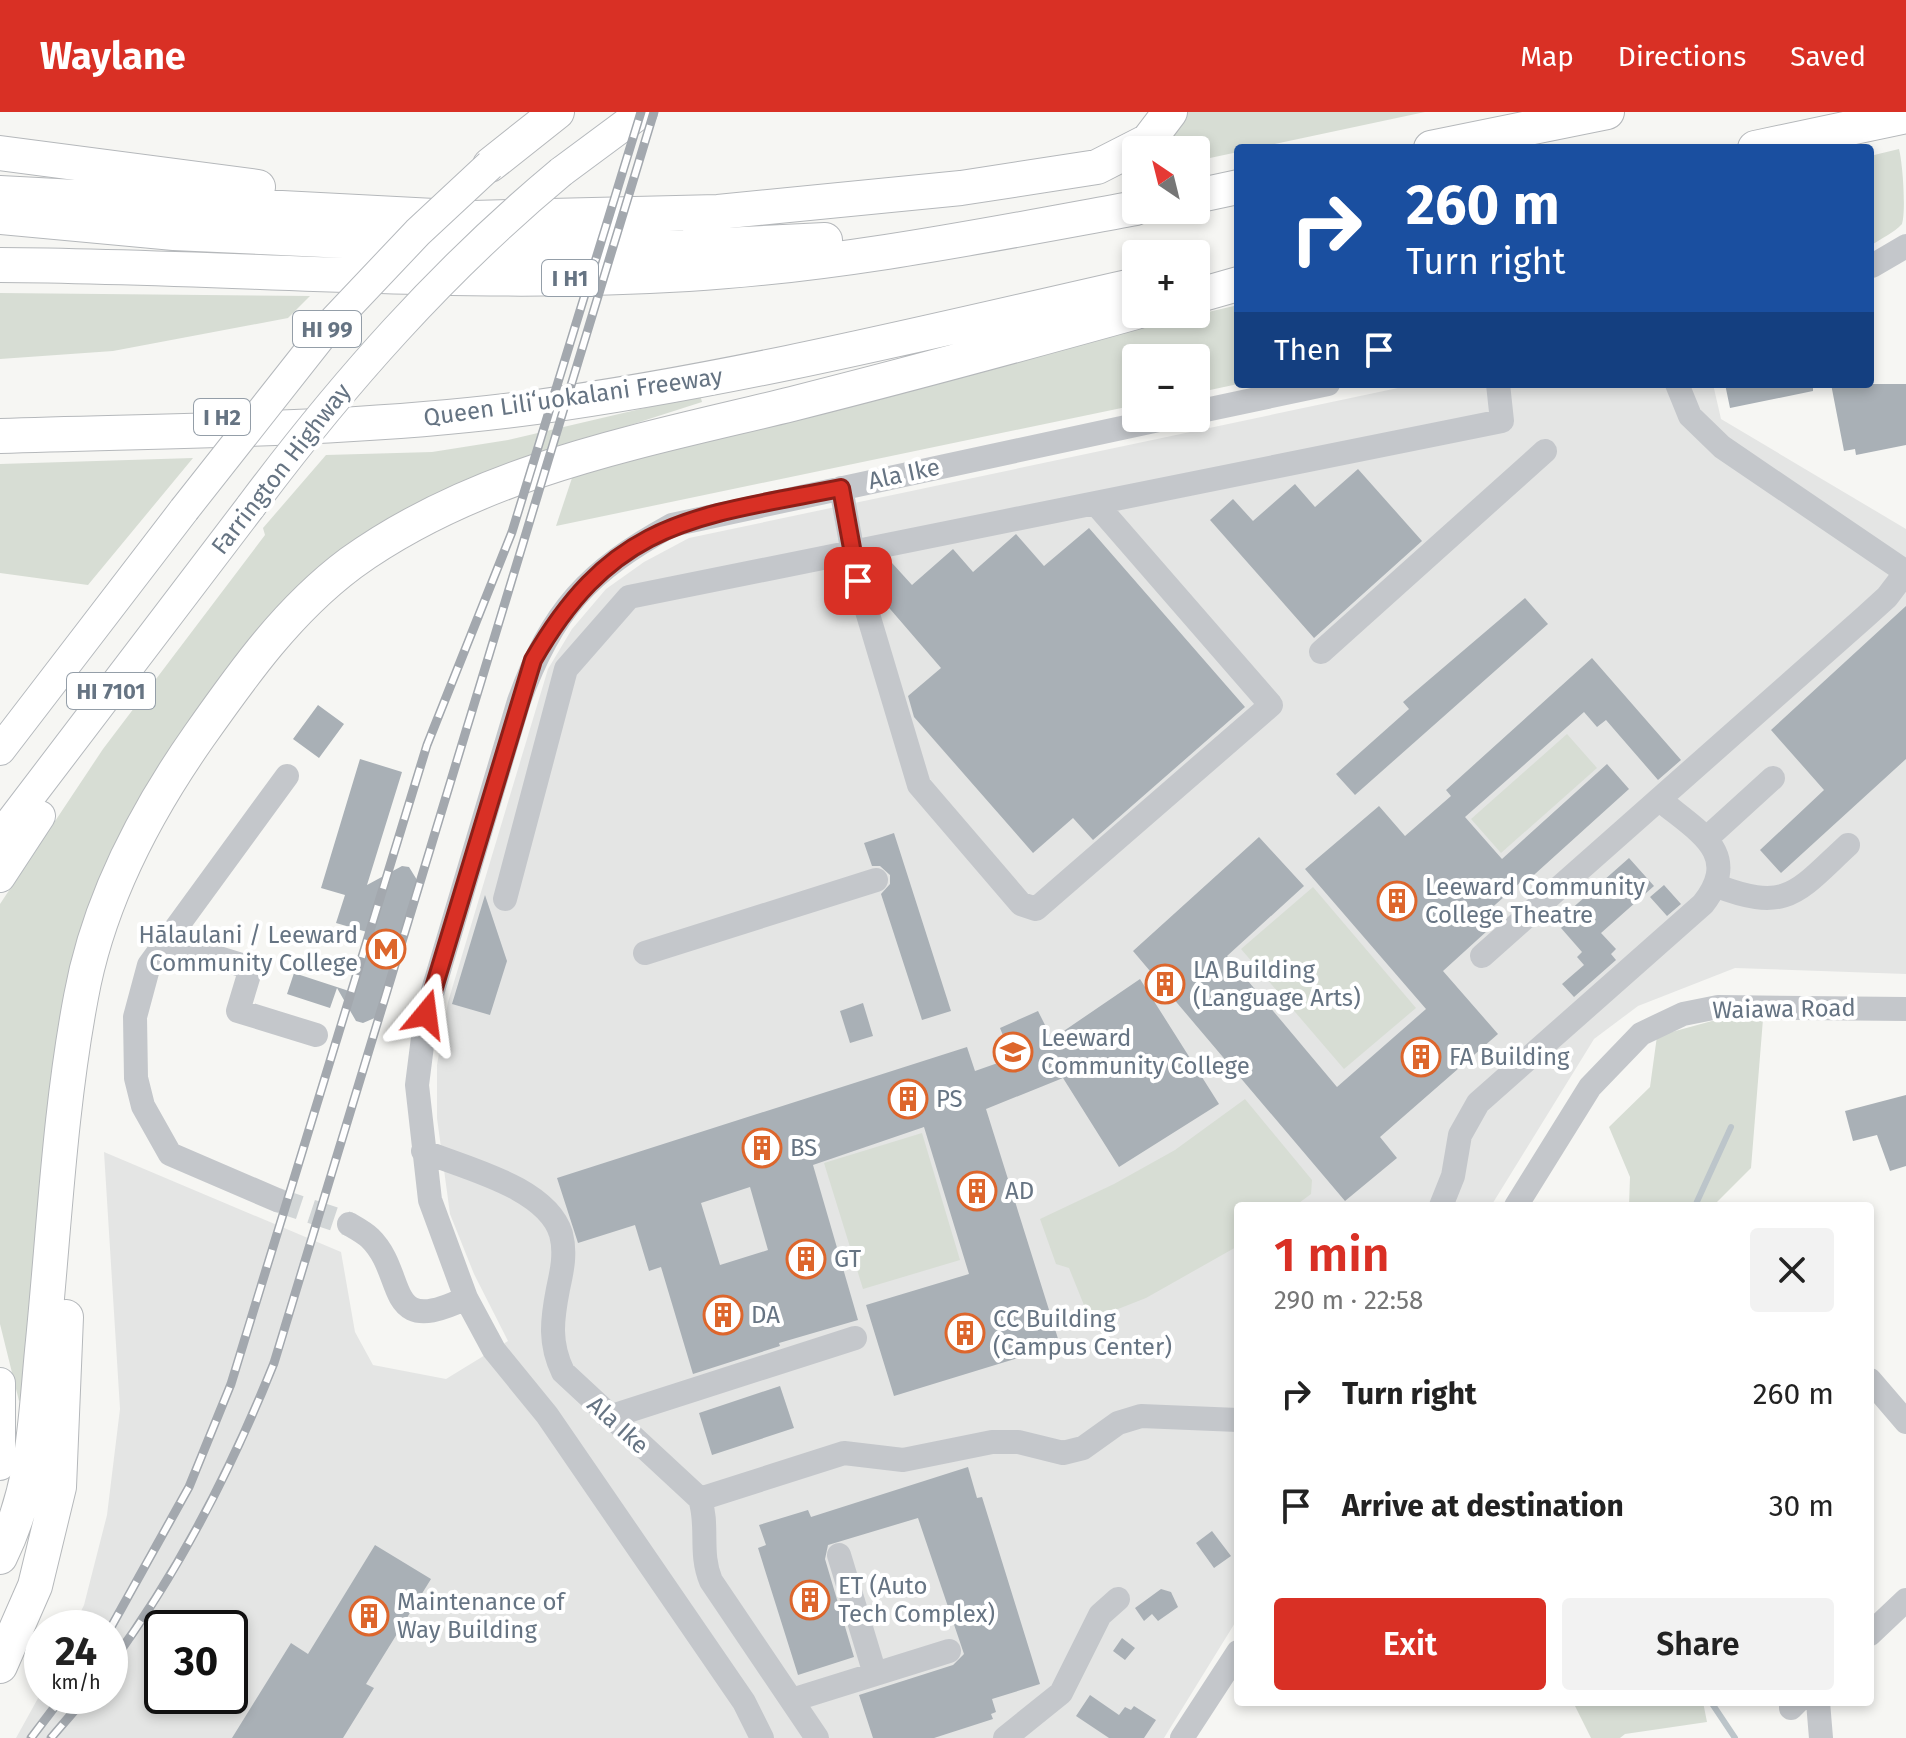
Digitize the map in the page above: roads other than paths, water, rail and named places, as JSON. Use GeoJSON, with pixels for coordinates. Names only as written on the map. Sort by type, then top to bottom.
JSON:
{"type":"FeatureCollection","features":[{"type":"Feature","properties":{"kind":"highway"},"geometry":{"type":"LineString","coordinates":[[490,165],[557,112]]}},
{"type":"Feature","properties":{"kind":"highway"},"geometry":{"type":"LineString","coordinates":[[0,193],[472,218],[718,212],[961,188],[1097,167],[1148,141],[1170,112]]}},
{"type":"Feature","properties":{"kind":"highway"},"geometry":{"type":"LineString","coordinates":[[1451,144],[1607,112]]}},
{"type":"Feature","properties":{"kind":"highway"},"geometry":{"type":"LineString","coordinates":[[1774,144],[1906,116]]}},
{"type":"Feature","properties":{"kind":"highway"},"geometry":{"type":"LineString","coordinates":[[0,153],[472,218]]}},
{"type":"Feature","properties":{"kind":"highway"},"geometry":{"type":"LineString","coordinates":[[1210,193],[1234,188]]}},
{"type":"Feature","properties":{"kind":"highway"},"geometry":{"type":"LineString","coordinates":[[0,217],[174,233],[518,249],[684,247],[854,239],[1122,209]]}},
{"type":"Feature","properties":{"kind":"highway","name":"I H1"},"geometry":{"type":"LineString","coordinates":[[0,265],[482,281],[687,274],[777,267],[1122,209]]}},
{"type":"Feature","properties":{"kind":"highway"},"geometry":{"type":"LineString","coordinates":[[1210,269],[1234,264]]}},
{"type":"Feature","properties":{"kind":"highway"},"geometry":{"type":"LineString","coordinates":[[1210,292],[1234,285]]}},
{"type":"Feature","properties":{"kind":"highway","name":"Queen Liliʻuokalani Freeway"},"geometry":{"type":"LineString","coordinates":[[0,436],[443,418],[539,407],[753,371],[1122,288]]}},
{"type":"Feature","properties":{"kind":"highway"},"geometry":{"type":"LineString","coordinates":[[0,1557],[30,1478],[71,1072],[88,968],[109,903],[143,827],[172,774],[281,626],[306,600],[354,562],[443,508],[568,459],[910,374],[1122,316]]}},
{"type":"Feature","properties":{"kind":"highway","name":"I H2"},"geometry":{"type":"LineString","coordinates":[[0,417],[443,418]]}},
{"type":"Feature","properties":{"kind":"highway"},"geometry":{"type":"LineString","coordinates":[[0,1666],[35,1586],[59,1487],[71,1072]]}},
{"type":"Feature","properties":{"kind":"main road","name":"HI 99"},"geometry":{"type":"LineString","coordinates":[[0,750],[329,326],[418,232],[550,112]]}},
{"type":"Feature","properties":{"kind":"main road","name":"Farrington Highway"},"geometry":{"type":"LineString","coordinates":[[0,836],[335,396],[394,329],[459,262],[561,172],[642,112]]}},
{"type":"Feature","properties":{"kind":"main road","name":"HI 99"},"geometry":{"type":"LineString","coordinates":[[0,877],[222,545]]}},
{"type":"Feature","properties":{"kind":"main road"},"geometry":{"type":"LineString","coordinates":[[0,1383],[0,1465]]}},
{"type":"Feature","properties":{"kind":"street"},"geometry":{"type":"LineString","coordinates":[[1874,265],[1906,246]]}},
{"type":"Feature","properties":{"kind":"street"},"geometry":{"type":"LineString","coordinates":[[1874,266],[1906,258]]}},
{"type":"Feature","properties":{"kind":"street"},"geometry":{"type":"LineString","coordinates":[[1210,409],[1309,388]]}},
{"type":"Feature","properties":{"kind":"street"},"geometry":{"type":"LineString","coordinates":[[505,899],[566,669],[629,597],[1502,421],[1498,388]]}},
{"type":"Feature","properties":{"kind":"street"},"geometry":{"type":"LineString","coordinates":[[1482,956],[1887,597],[1906,572],[1722,447],[1690,416],[1679,388]]}},
{"type":"Feature","properties":{"kind":"street","name":"Ala Ike"},"geometry":{"type":"LineString","coordinates":[[758,1737],[744,1702],[547,1415],[494,1350],[466,1298],[430,1200],[423,1151],[417,1085],[426,1014],[533,660],[552,626],[584,586],[621,553],[672,525],[1122,428]]}},
{"type":"Feature","properties":{"kind":"street"},"geometry":{"type":"LineString","coordinates":[[1321,652],[1545,451]]}},
{"type":"Feature","properties":{"kind":"street"},"geometry":{"type":"LineString","coordinates":[[841,488],[851,551],[919,785],[1021,904],[1036,909],[1271,705],[1097,505]]}},
{"type":"Feature","properties":{"kind":"street"},"geometry":{"type":"LineString","coordinates":[[277,1200],[170,1154],[143,1106],[136,1078],[135,1017],[149,965],[287,776]]}},
{"type":"Feature","properties":{"kind":"street"},"geometry":{"type":"LineString","coordinates":[[1707,838],[1773,778]]}},
{"type":"Feature","properties":{"kind":"street"},"geometry":{"type":"LineString","coordinates":[[1443,1202],[1453,1176],[1460,1135],[1478,1103],[1703,904],[1717,886],[1718,857],[1707,838],[1660,800]]}},
{"type":"Feature","properties":{"kind":"street"},"geometry":{"type":"LineString","coordinates":[[1717,886],[1748,898],[1775,900],[1798,891],[1848,845]]}},
{"type":"Feature","properties":{"kind":"street"},"geometry":{"type":"LineString","coordinates":[[645,953],[876,880]]}},
{"type":"Feature","properties":{"kind":"street"},"geometry":{"type":"LineString","coordinates":[[167,942],[251,968],[238,1011],[316,1035]]}},
{"type":"Feature","properties":{"kind":"street","name":"Waiawa Road"},"geometry":{"type":"LineString","coordinates":[[1518,1202],[1590,1087],[1641,1034],[1683,1014],[1718,1007],[1906,1009]]}},
{"type":"Feature","properties":{"kind":"street","name":"Ala Ike"},"geometry":{"type":"LineString","coordinates":[[423,1151],[524,1191],[556,1222],[561,1236],[563,1264],[551,1329],[553,1351],[569,1380],[700,1499]]}},
{"type":"Feature","properties":{"kind":"street"},"geometry":{"type":"LineString","coordinates":[[349,1224],[371,1238],[403,1302],[417,1311],[440,1310],[466,1298]]}},
{"type":"Feature","properties":{"kind":"street"},"geometry":{"type":"LineString","coordinates":[[609,1417],[855,1338]]}},
{"type":"Feature","properties":{"kind":"street"},"geometry":{"type":"LineString","coordinates":[[1874,1385],[1906,1422]]}},
{"type":"Feature","properties":{"kind":"street"},"geometry":{"type":"LineString","coordinates":[[817,1738],[711,1581],[702,1551],[704,1513],[700,1499],[844,1453],[903,1460],[992,1442],[1018,1442],[1063,1453],[1083,1448],[1118,1423],[1141,1416],[1234,1420]]}},
{"type":"Feature","properties":{"kind":"street"},"geometry":{"type":"LineString","coordinates":[[839,1555],[875,1674]]}},
{"type":"Feature","properties":{"kind":"street"},"geometry":{"type":"LineString","coordinates":[[1005,1738],[1061,1693],[1100,1615],[1118,1599]]}},
{"type":"Feature","properties":{"kind":"street"},"geometry":{"type":"LineString","coordinates":[[1874,1630],[1906,1600]]}},
{"type":"Feature","properties":{"kind":"street"},"geometry":{"type":"LineString","coordinates":[[792,1700],[949,1651]]}},
{"type":"Feature","properties":{"kind":"street"},"geometry":{"type":"LineString","coordinates":[[1182,1738],[1234,1658]]}},
{"type":"Feature","properties":{"kind":"street"},"geometry":{"type":"LineString","coordinates":[[1818,1706],[1821,1738]]}},
{"type":"Feature","properties":{"kind":"waterway"},"geometry":{"type":"LineString","coordinates":[[1697,1202],[1731,1127]]}},
{"type":"Feature","properties":{"kind":"waterway"},"geometry":{"type":"LineString","coordinates":[[1714,1706],[1735,1738]]}},
{"type":"Feature","properties":{"kind":"tunnel"},"geometry":{"type":"LineString","coordinates":[[277,1200],[349,1224]]}},
{"type":"Feature","properties":{"kind":"railway"},"geometry":{"type":"LineString","coordinates":[[121,1610],[189,1487],[231,1384],[427,745],[512,532],[641,112]]}},
{"type":"Feature","properties":{"kind":"railway"},"geometry":{"type":"LineString","coordinates":[[128,1640],[159,1594],[202,1519],[274,1363],[654,112]]}},
{"type":"Feature","properties":{"kind":"railway"},"geometry":{"type":"LineString","coordinates":[[31,1738],[49,1714]]}},
{"type":"Feature","properties":{"kind":"railway"},"geometry":{"type":"LineString","coordinates":[[51,1738],[72,1714]]}},
{"type":"Feature","properties":{"kind":"place","name":"Leeward Community College Theatre"},"geometry":{"type":"Point","coordinates":[1397,901]}},
{"type":"Feature","properties":{"kind":"place","name":"Hālaulani / Leeward Community College"},"geometry":{"type":"Point","coordinates":[386,949]}},
{"type":"Feature","properties":{"kind":"place","name":"LA Building (Language Arts)"},"geometry":{"type":"Point","coordinates":[1165,984]}},
{"type":"Feature","properties":{"kind":"place","name":"Leeward Community College"},"geometry":{"type":"Point","coordinates":[1013,1052]}},
{"type":"Feature","properties":{"kind":"place","name":"FA Building"},"geometry":{"type":"Point","coordinates":[1421,1057]}},
{"type":"Feature","properties":{"kind":"place","name":"PS"},"geometry":{"type":"Point","coordinates":[908,1099]}},
{"type":"Feature","properties":{"kind":"place","name":"BS"},"geometry":{"type":"Point","coordinates":[762,1148]}},
{"type":"Feature","properties":{"kind":"place","name":"AD"},"geometry":{"type":"Point","coordinates":[977,1191]}},
{"type":"Feature","properties":{"kind":"place","name":"GT"},"geometry":{"type":"Point","coordinates":[806,1259]}},
{"type":"Feature","properties":{"kind":"place","name":"DA"},"geometry":{"type":"Point","coordinates":[723,1315]}},
{"type":"Feature","properties":{"kind":"place","name":"CC Building (Campus Center)"},"geometry":{"type":"Point","coordinates":[965,1333]}},
{"type":"Feature","properties":{"kind":"place","name":"ET (Auto Tech Complex)"},"geometry":{"type":"Point","coordinates":[810,1600]}},
{"type":"Feature","properties":{"kind":"place","name":"Maintenance of Way Building"},"geometry":{"type":"Point","coordinates":[369,1616]}}]}
